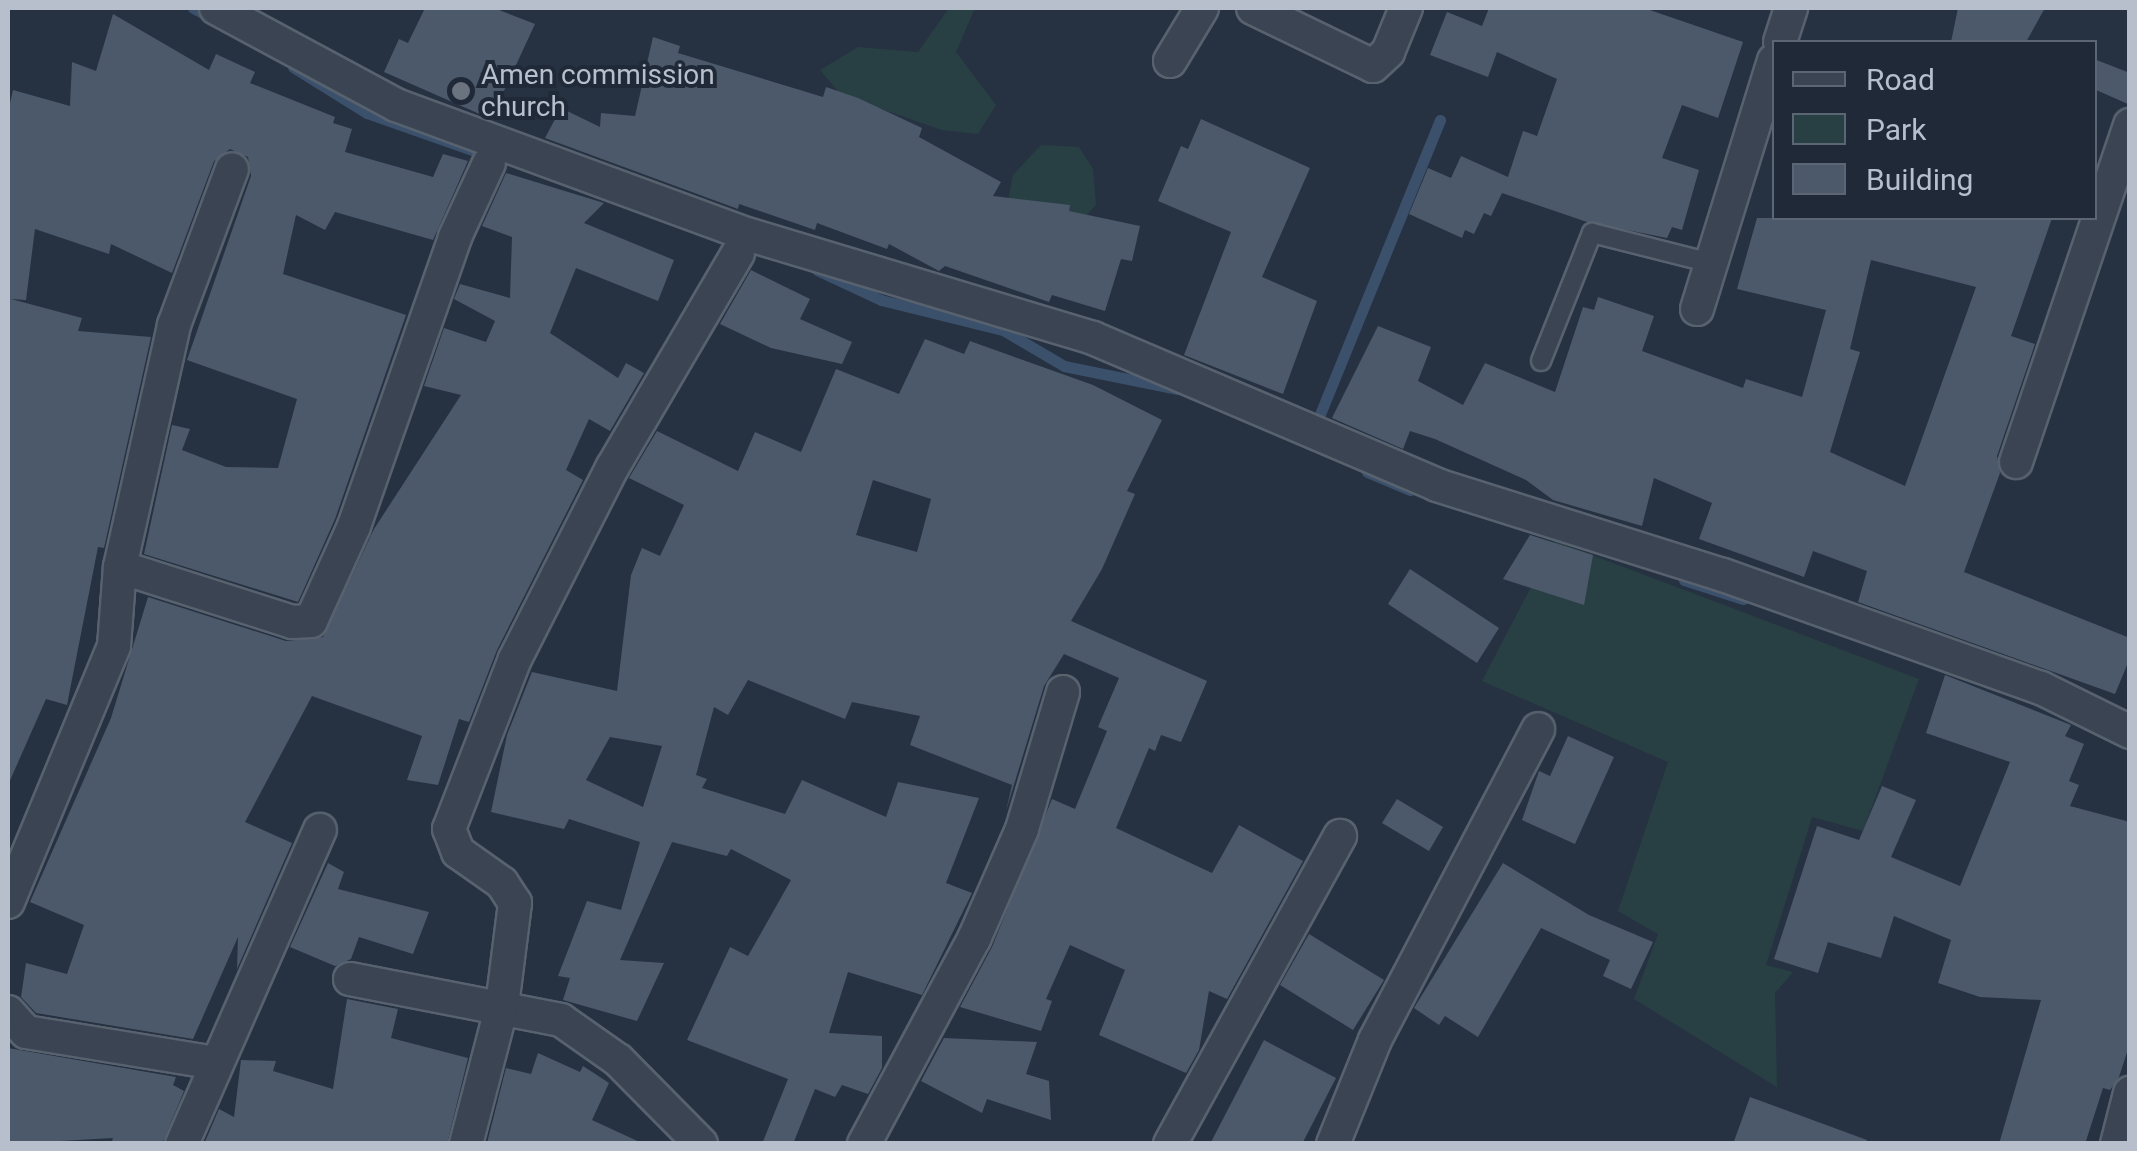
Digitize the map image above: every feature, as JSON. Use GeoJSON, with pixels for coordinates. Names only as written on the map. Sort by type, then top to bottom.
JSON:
{"type":"FeatureCollection","features":[{"type":"Feature","properties":{"kind":"street"},"geometry":{"type":"LineString","coordinates":[[216,8],[396,105],[750,235],[1093,338],[1437,485],[1723,575],[2028,684],[2130,732]]}},
{"type":"Feature","properties":{"kind":"street"},"geometry":{"type":"LineString","coordinates":[[1170,61],[1202,8]]}},
{"type":"Feature","properties":{"kind":"street"},"geometry":{"type":"LineString","coordinates":[[1253,8],[1373,66],[1388,52],[1406,8]]}},
{"type":"Feature","properties":{"kind":"street"},"geometry":{"type":"LineString","coordinates":[[1781,40],[1791,8]]}},
{"type":"Feature","properties":{"kind":"street"},"geometry":{"type":"LineString","coordinates":[[1697,308],[1772,68]]}},
{"type":"Feature","properties":{"kind":"street"},"geometry":{"type":"LineString","coordinates":[[2016,462],[2130,125]]}},
{"type":"Feature","properties":{"kind":"street"},"geometry":{"type":"LineString","coordinates":[[120,567],[292,622],[311,621],[354,526],[455,237],[489,163]]}},
{"type":"Feature","properties":{"kind":"street"},"geometry":{"type":"LineString","coordinates":[[8,902],[114,646],[120,567],[174,325],[232,169]]}},
{"type":"Feature","properties":{"kind":"street"},"geometry":{"type":"LineString","coordinates":[[466,1144],[502,1006],[516,902],[502,883],[458,852],[448,829],[515,659],[612,468],[738,253]]}},
{"type":"Feature","properties":{"kind":"street"},"geometry":{"type":"LineString","coordinates":[[864,1144],[974,939],[1014,848],[1063,692]]}},
{"type":"Feature","properties":{"kind":"street"},"geometry":{"type":"LineString","coordinates":[[1333,1144],[1375,1040],[1538,730]]}},
{"type":"Feature","properties":{"kind":"street"},"geometry":{"type":"LineString","coordinates":[[182,1144],[320,830]]}},
{"type":"Feature","properties":{"kind":"street"},"geometry":{"type":"LineString","coordinates":[[1170,1144],[1340,836]]}},
{"type":"Feature","properties":{"kind":"street"},"geometry":{"type":"LineString","coordinates":[[350,979],[561,1020],[584,1035],[701,1144]]}},
{"type":"Feature","properties":{"kind":"street"},"geometry":{"type":"LineString","coordinates":[[8,1012],[26,1032],[215,1064]]}},
{"type":"Feature","properties":{"kind":"street"},"geometry":{"type":"LineString","coordinates":[[2118,1144],[2130,1093]]}},
{"type":"Feature","properties":{"kind":"lane"},"geometry":{"type":"LineString","coordinates":[[1541,361],[1592,234],[1712,263]]}},
{"type":"Feature","properties":{"kind":"green space"},"geometry":{"type":"Polygon","coordinates":[[[949,8],[975,8],[956,52],[996,105],[978,134],[942,130],[841,95],[820,70],[858,47],[918,52],[949,8]]]}},
{"type":"Feature","properties":{"kind":"green space"},"geometry":{"type":"Polygon","coordinates":[[[1041,145],[1079,147],[1093,169],[1096,205],[1056,248],[1004,221],[1013,175],[1041,145]]]}},
{"type":"Feature","properties":{"kind":"green space"},"geometry":{"type":"Polygon","coordinates":[[[1555,541],[1919,679],[1863,831],[1812,817],[1766,965],[1793,972],[1775,993],[1777,1087],[1634,999],[1658,934],[1618,911],[1668,762],[1482,681],[1555,541]]]}},
{"type":"Feature","properties":{"kind":"building"},"geometry":{"type":"Polygon","coordinates":[[[425,8],[494,8],[535,24],[491,119],[384,72],[399,39],[408,43],[425,8]]]}},
{"type":"Feature","properties":{"kind":"building"},"geometry":{"type":"Polygon","coordinates":[[[1489,8],[1644,8],[1743,42],[1718,118],[1682,105],[1662,158],[1699,170],[1682,230],[1672,227],[1667,238],[1587,222],[1502,193],[1491,216],[1484,213],[1474,234],[1465,230],[1462,238],[1409,214],[1428,168],[1451,178],[1461,156],[1508,177],[1523,131],[1537,136],[1557,79],[1497,52],[1488,77],[1430,55],[1447,12],[1482,26],[1489,8]]]}},
{"type":"Feature","properties":{"kind":"building"},"geometry":{"type":"Polygon","coordinates":[[[1958,8],[2045,8],[2027,40],[1951,40],[1958,8]]]}},
{"type":"Feature","properties":{"kind":"building"},"geometry":{"type":"Polygon","coordinates":[[[113,14],[209,70],[216,54],[255,72],[250,83],[335,117],[333,123],[352,129],[345,152],[433,177],[443,154],[468,161],[433,240],[335,212],[325,230],[296,215],[283,274],[406,315],[335,519],[298,602],[144,554],[172,425],[190,429],[182,450],[226,467],[278,468],[297,399],[187,360],[251,176],[248,157],[230,149],[214,161],[172,273],[111,244],[109,254],[35,229],[26,300],[11,299],[82,318],[78,331],[151,337],[104,548],[98,547],[67,705],[46,699],[8,785],[8,112],[13,90],[70,106],[72,62],[96,71],[113,14]]]}},
{"type":"Feature","properties":{"kind":"building"},"geometry":{"type":"Polygon","coordinates":[[[653,37],[680,46],[678,53],[823,97],[826,87],[858,98],[922,128],[919,137],[1001,182],[993,196],[1070,205],[1069,211],[1140,226],[1132,261],[1121,259],[1105,311],[1052,295],[1049,302],[945,266],[939,271],[889,244],[887,249],[817,223],[815,230],[739,204],[738,209],[545,138],[561,108],[600,127],[601,113],[635,116],[653,37]]]}},
{"type":"Feature","properties":{"kind":"building"},"geometry":{"type":"Polygon","coordinates":[[[2097,60],[2130,73],[2130,105],[2097,90],[2097,60]]]}},
{"type":"Feature","properties":{"kind":"building"},"geometry":{"type":"Polygon","coordinates":[[[1201,119],[1310,168],[1262,277],[1317,301],[1283,394],[1184,355],[1231,232],[1158,201],[1181,146],[1188,149],[1201,119]]]}},
{"type":"Feature","properties":{"kind":"building"},"geometry":{"type":"Polygon","coordinates":[[[506,173],[604,203],[584,223],[674,260],[658,301],[576,268],[550,333],[618,378],[626,363],[644,373],[610,431],[589,419],[566,470],[583,480],[497,650],[469,722],[459,719],[438,785],[407,780],[422,736],[312,696],[245,822],[292,843],[237,969],[238,937],[193,1039],[36,1013],[21,997],[26,963],[67,974],[84,925],[30,902],[111,718],[148,597],[286,641],[323,637],[374,529],[461,395],[424,386],[444,328],[486,342],[495,321],[454,299],[460,284],[510,298],[512,237],[482,226],[506,173]]]}},
{"type":"Feature","properties":{"kind":"building"},"geometry":{"type":"Polygon","coordinates":[[[1757,218],[2051,220],[2011,336],[2035,344],[1997,456],[2000,473],[1964,572],[2130,638],[2130,658],[2115,694],[1858,602],[1867,571],[1813,551],[1804,577],[1699,539],[1712,503],[1654,478],[1642,526],[1553,500],[1526,480],[1435,439],[1410,431],[1403,449],[1332,418],[1378,326],[1431,347],[1418,381],[1463,405],[1485,363],[1555,392],[1583,307],[1594,310],[1598,297],[1654,316],[1642,351],[1743,388],[1746,379],[1802,397],[1826,310],[1737,289],[1757,218]],[[1871,260],[1850,349],[1860,352],[1830,452],[1905,486],[1976,287],[1871,260]]]}},
{"type":"Feature","properties":{"kind":"building"},"geometry":{"type":"Polygon","coordinates":[[[751,270],[810,299],[800,319],[852,342],[842,364],[771,348],[720,324],[751,270]]]}},
{"type":"Feature","properties":{"kind":"building"},"geometry":{"type":"Polygon","coordinates":[[[925,339],[964,354],[970,341],[1093,385],[1162,420],[1127,491],[1135,494],[1102,569],[1071,621],[1207,681],[1181,742],[1161,735],[1155,751],[1149,748],[1116,828],[1212,873],[1239,825],[1303,861],[1227,999],[1209,991],[1199,1050],[1186,1073],[1099,1035],[1125,970],[1070,945],[1046,999],[1052,1001],[1041,1031],[960,1007],[992,947],[1052,799],[1075,809],[1107,731],[1098,727],[1119,678],[1064,654],[1044,686],[1006,811],[1012,785],[910,745],[920,716],[852,702],[845,719],[748,680],[728,715],[714,707],[696,775],[707,779],[702,788],[785,814],[802,780],[886,817],[898,782],[979,798],[946,883],[972,893],[922,995],[848,972],[829,1033],[882,1036],[882,1068],[868,1094],[842,1085],[835,1097],[815,1089],[793,1144],[762,1144],[788,1079],[687,1040],[730,947],[748,956],[791,880],[731,849],[727,856],[672,842],[620,960],[664,963],[637,1021],[563,1000],[570,978],[558,976],[587,901],[621,910],[640,842],[569,819],[564,829],[491,812],[507,735],[532,672],[617,691],[631,575],[642,548],[660,556],[684,505],[629,478],[657,431],[738,471],[755,432],[801,452],[836,369],[899,394],[925,339]],[[873,480],[856,535],[917,552],[931,499],[873,480]],[[610,737],[586,780],[643,807],[662,746],[610,737]]]}},
{"type":"Feature","properties":{"kind":"building"},"geometry":{"type":"Polygon","coordinates":[[[1530,535],[1593,555],[1584,605],[1503,579],[1530,535]]]}},
{"type":"Feature","properties":{"kind":"building"},"geometry":{"type":"Polygon","coordinates":[[[1410,569],[1499,628],[1477,663],[1388,604],[1410,569]]]}},
{"type":"Feature","properties":{"kind":"building"},"geometry":{"type":"Polygon","coordinates":[[[1945,675],[2071,725],[2065,736],[2084,744],[2069,781],[2079,785],[2070,806],[2130,822],[2130,1043],[2119,1077],[2110,1090],[2103,1088],[2085,1144],[1999,1144],[2041,1000],[1980,997],[1938,983],[1951,940],[1894,916],[1881,958],[1828,942],[1818,973],[1774,959],[1817,826],[1859,840],[1882,786],[1916,800],[1891,857],[1960,886],[2010,762],[1926,733],[1945,675]]]}},
{"type":"Feature","properties":{"kind":"building"},"geometry":{"type":"Polygon","coordinates":[[[1568,736],[1614,757],[1575,844],[1522,820],[1539,771],[1550,776],[1568,736]]]}},
{"type":"Feature","properties":{"kind":"building"},"geometry":{"type":"Polygon","coordinates":[[[1397,799],[1443,827],[1429,851],[1382,823],[1397,799]]]}},
{"type":"Feature","properties":{"kind":"building"},"geometry":{"type":"Polygon","coordinates":[[[328,863],[344,872],[338,889],[429,912],[413,954],[359,937],[351,959],[335,966],[290,947],[328,863]]]}},
{"type":"Feature","properties":{"kind":"building"},"geometry":{"type":"Polygon","coordinates":[[[1503,863],[1589,915],[1653,942],[1631,989],[1603,976],[1610,960],[1541,928],[1478,1037],[1445,1016],[1439,1025],[1414,1008],[1503,863]]]}},
{"type":"Feature","properties":{"kind":"building"},"geometry":{"type":"Polygon","coordinates":[[[1309,934],[1384,980],[1353,1030],[1280,985],[1309,934]]]}},
{"type":"Feature","properties":{"kind":"building"},"geometry":{"type":"Polygon","coordinates":[[[347,999],[398,1009],[391,1038],[468,1058],[447,1144],[204,1144],[219,1109],[234,1117],[241,1060],[276,1061],[273,1071],[333,1089],[347,999]]]}},
{"type":"Feature","properties":{"kind":"building"},"geometry":{"type":"Polygon","coordinates":[[[944,1038],[1037,1042],[1026,1074],[1049,1081],[1051,1120],[987,1099],[982,1113],[921,1081],[944,1038]]]}},
{"type":"Feature","properties":{"kind":"building"},"geometry":{"type":"Polygon","coordinates":[[[1264,1040],[1336,1078],[1302,1144],[1210,1144],[1264,1040]]]}},
{"type":"Feature","properties":{"kind":"building"},"geometry":{"type":"Polygon","coordinates":[[[8,1048],[176,1077],[173,1085],[184,1091],[162,1144],[111,1144],[113,1138],[8,1144],[8,1048]]]}},
{"type":"Feature","properties":{"kind":"building"},"geometry":{"type":"Polygon","coordinates":[[[538,1053],[580,1072],[583,1066],[609,1083],[592,1120],[644,1144],[487,1143],[506,1068],[531,1074],[538,1053]]]}},
{"type":"Feature","properties":{"kind":"building"},"geometry":{"type":"Polygon","coordinates":[[[1750,1097],[1867,1140],[1866,1144],[1733,1144],[1750,1097]]]}},
{"type":"Feature","properties":{"kind":"waterway"},"geometry":{"type":"LineString","coordinates":[[193,8],[214,19]]}},
{"type":"Feature","properties":{"kind":"waterway"},"geometry":{"type":"LineString","coordinates":[[293,67],[367,113],[489,156]]}},
{"type":"Feature","properties":{"kind":"waterway"},"geometry":{"type":"LineString","coordinates":[[1318,419],[1440,120]]}},
{"type":"Feature","properties":{"kind":"waterway"},"geometry":{"type":"LineString","coordinates":[[817,270],[881,300],[1003,330],[1064,366],[1177,389]]}},
{"type":"Feature","properties":{"kind":"waterway"},"geometry":{"type":"LineString","coordinates":[[1367,472],[1410,490]]}},
{"type":"Feature","properties":{"kind":"waterway"},"geometry":{"type":"LineString","coordinates":[[1684,580],[1743,599]]}},
{"type":"Feature","properties":{"kind":"place","name":"Amen commission church"},"geometry":{"type":"Point","coordinates":[461,91]}}]}
